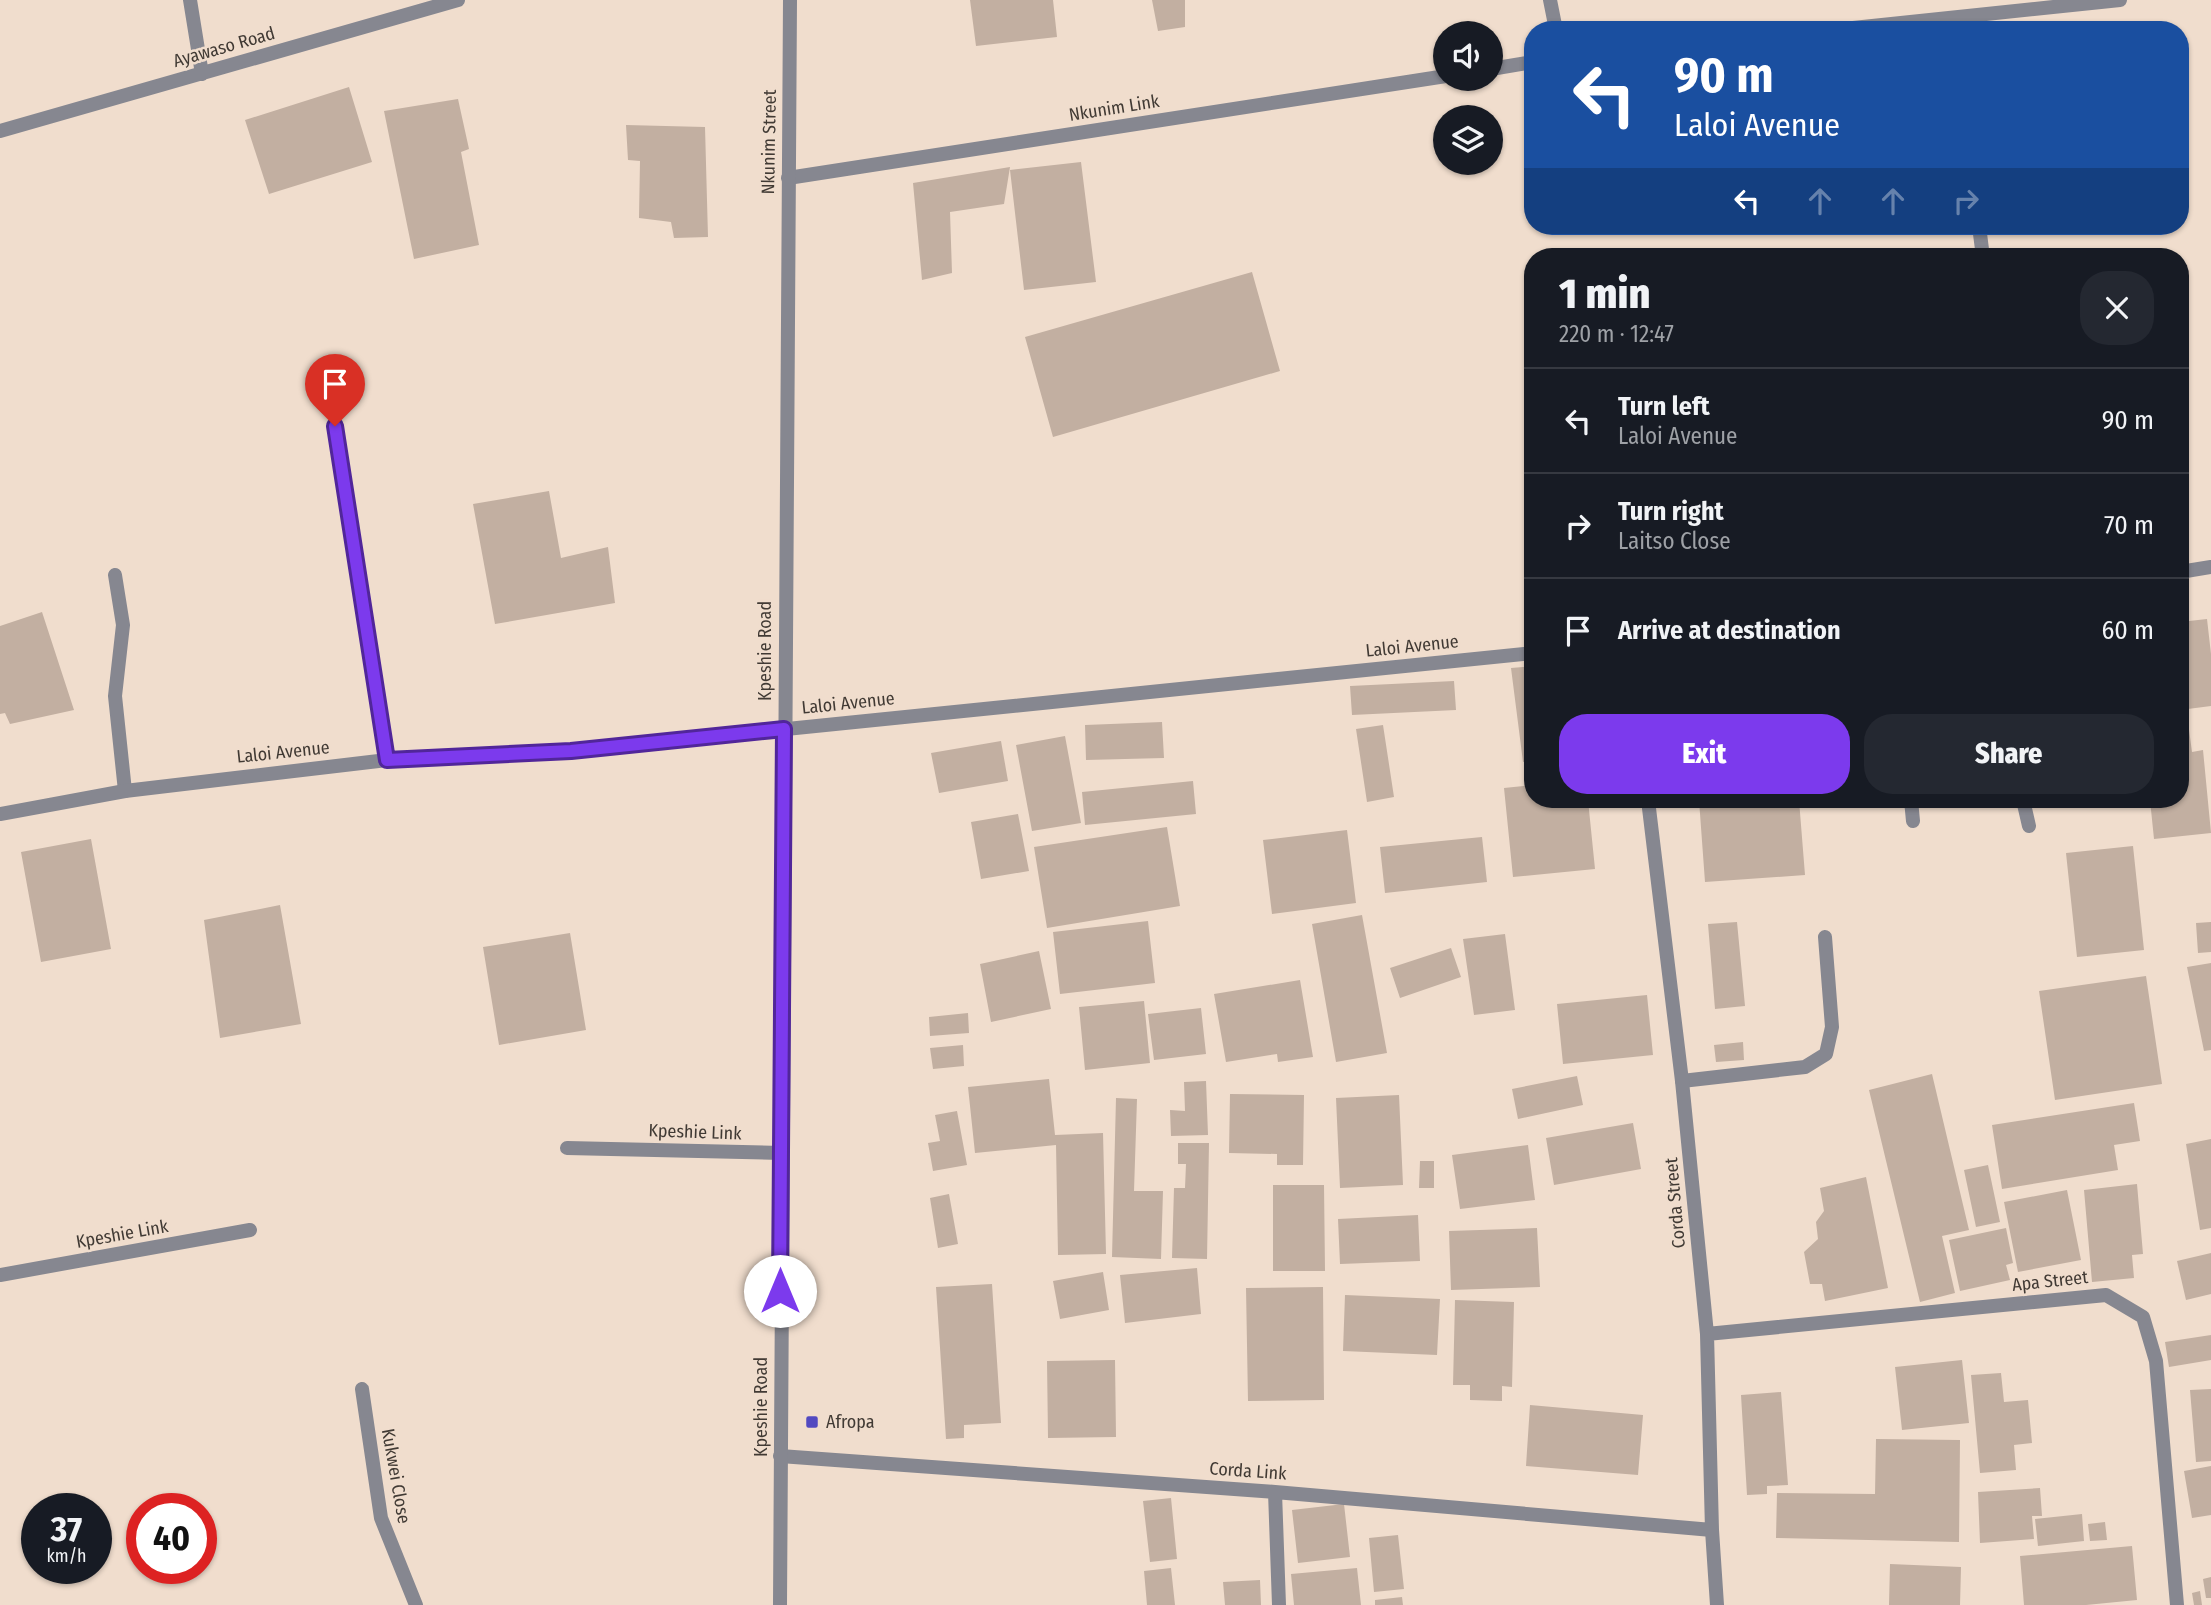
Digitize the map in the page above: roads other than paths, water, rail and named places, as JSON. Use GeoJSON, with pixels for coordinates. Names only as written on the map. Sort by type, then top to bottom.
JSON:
{"type":"FeatureCollection","features":[{"type":"Feature","properties":{"kind":"street"},"geometry":{"type":"LineString","coordinates":[[190,0],[202,74]]}},
{"type":"Feature","properties":{"kind":"street","name":"Ayawaso Road"},"geometry":{"type":"LineString","coordinates":[[0,131],[458,0]]}},
{"type":"Feature","properties":{"kind":"street","name":"Nkunim Street"},"geometry":{"type":"LineString","coordinates":[[786,285],[790,0]]}},
{"type":"Feature","properties":{"kind":"street"},"geometry":{"type":"LineString","coordinates":[[1550,0],[1554,21]]}},
{"type":"Feature","properties":{"kind":"street"},"geometry":{"type":"LineString","coordinates":[[1959,21],[1989,7],[2120,0]]}},
{"type":"Feature","properties":{"kind":"street"},"geometry":{"type":"LineString","coordinates":[[1503,67],[1524,64]]}},
{"type":"Feature","properties":{"kind":"street","name":"Nkunim Link"},"geometry":{"type":"LineString","coordinates":[[788,178],[1433,78]]}},
{"type":"Feature","properties":{"kind":"street","name":"Kpeshie Road"},"geometry":{"type":"LineString","coordinates":[[780,1605],[786,285]]}},
{"type":"Feature","properties":{"kind":"street"},"geometry":{"type":"LineString","coordinates":[[335,426],[387,760]]}},
{"type":"Feature","properties":{"kind":"street"},"geometry":{"type":"LineString","coordinates":[[2189,571],[2211,567]]}},
{"type":"Feature","properties":{"kind":"street"},"geometry":{"type":"LineString","coordinates":[[115,575],[123,625],[114,696],[125,791]]}},
{"type":"Feature","properties":{"kind":"street","name":"Laloi Avenue"},"geometry":{"type":"LineString","coordinates":[[0,814],[125,791],[387,760],[571,751],[1524,654]]}},
{"type":"Feature","properties":{"kind":"street","name":"Corda Street"},"geometry":{"type":"LineString","coordinates":[[1649,808],[1682,1081],[1707,1334],[1712,1530],[1717,1605]]}},
{"type":"Feature","properties":{"kind":"street"},"geometry":{"type":"LineString","coordinates":[[1912,808],[1913,821]]}},
{"type":"Feature","properties":{"kind":"street"},"geometry":{"type":"LineString","coordinates":[[2025,808],[2029,826]]}},
{"type":"Feature","properties":{"kind":"street"},"geometry":{"type":"LineString","coordinates":[[1682,1081],[1805,1067],[1826,1054],[1832,1027],[1825,937]]}},
{"type":"Feature","properties":{"kind":"street","name":"Kpeshie Link"},"geometry":{"type":"LineString","coordinates":[[567,1148],[781,1153]]}},
{"type":"Feature","properties":{"kind":"street","name":"Kpeshie Link"},"geometry":{"type":"LineString","coordinates":[[0,1275],[250,1230]]}},
{"type":"Feature","properties":{"kind":"street","name":"Apa Street"},"geometry":{"type":"LineString","coordinates":[[1707,1334],[2106,1295],[2143,1317],[2156,1361],[2177,1605]]}},
{"type":"Feature","properties":{"kind":"street","name":"Kukwei Close"},"geometry":{"type":"LineString","coordinates":[[362,1389],[381,1518],[416,1605]]}},
{"type":"Feature","properties":{"kind":"street","name":"Corda Link"},"geometry":{"type":"LineString","coordinates":[[780,1456],[1275,1492],[1712,1530]]}},
{"type":"Feature","properties":{"kind":"street"},"geometry":{"type":"LineString","coordinates":[[1275,1492],[1279,1605]]}},
{"type":"Feature","properties":{"kind":"place","name":"Afropa"},"geometry":{"type":"Point","coordinates":[812,1422]}}]}
